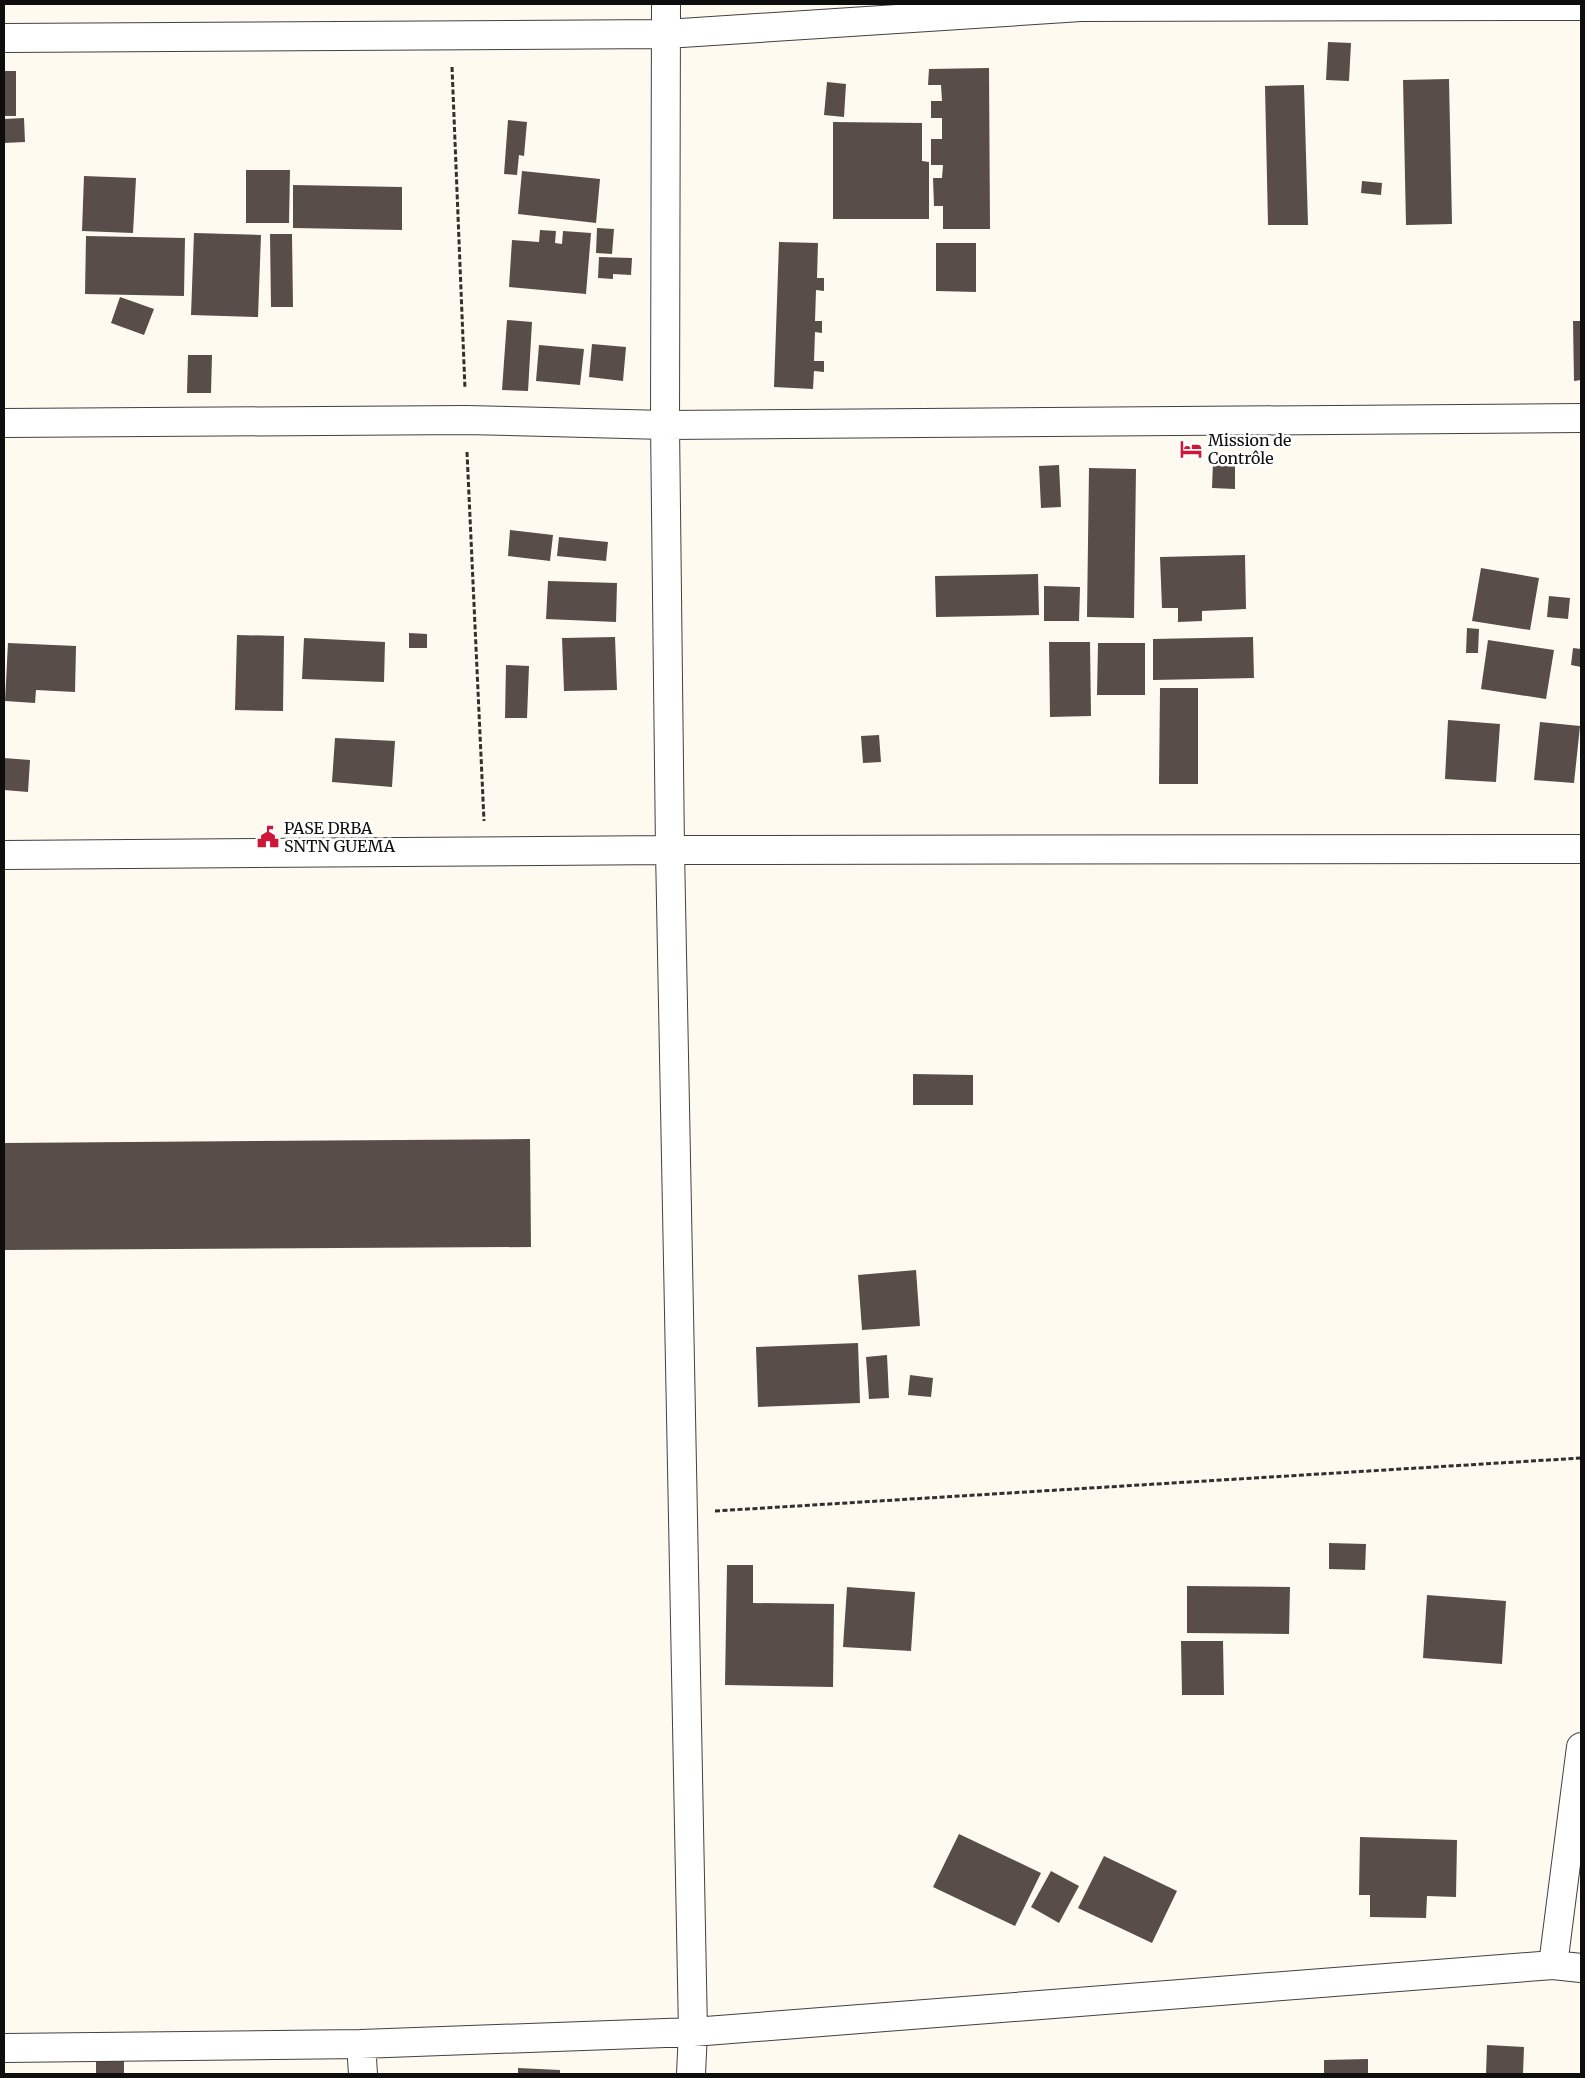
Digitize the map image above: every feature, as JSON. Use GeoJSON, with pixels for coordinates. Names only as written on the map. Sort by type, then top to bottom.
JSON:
{"type":"FeatureCollection","features":[{"type":"Feature","properties":{"kind":"street"},"geometry":{"type":"LineString","coordinates":[[666,4],[665,424],[670,850],[693,2032],[691,2074]]}},
{"type":"Feature","properties":{"kind":"street"},"geometry":{"type":"LineString","coordinates":[[4,38],[666,34],[1081,6],[1581,6]]}},
{"type":"Feature","properties":{"kind":"street"},"geometry":{"type":"LineString","coordinates":[[4,423],[466,420],[665,424],[1581,418]]}},
{"type":"Feature","properties":{"kind":"street"},"geometry":{"type":"LineString","coordinates":[[4,855],[670,850],[1581,849]]}},
{"type":"Feature","properties":{"kind":"street"},"geometry":{"type":"LineString","coordinates":[[1553,1965],[1581,1747]]}},
{"type":"Feature","properties":{"kind":"street"},"geometry":{"type":"LineString","coordinates":[[4,2048],[361,2044],[693,2032],[1553,1965],[1581,1968]]}},
{"type":"Feature","properties":{"kind":"street"},"geometry":{"type":"LineString","coordinates":[[361,2044],[363,2074]]}},
{"type":"Feature","properties":{"kind":"path"},"geometry":{"type":"LineString","coordinates":[[682,1513],[1581,1458]]}},
{"type":"Feature","properties":{"kind":"building"},"geometry":{"type":"Polygon","coordinates":[[[1328,42],[1351,43],[1349,81],[1326,80],[1328,42]]]}},
{"type":"Feature","properties":{"kind":"building"},"geometry":{"type":"Polygon","coordinates":[[[989,68],[990,229],[943,229],[943,206],[934,206],[933,178],[942,178],[943,165],[931,165],[931,139],[942,139],[942,118],[931,118],[931,101],[942,101],[941,85],[928,85],[929,69],[989,68]]]}},
{"type":"Feature","properties":{"kind":"building"},"geometry":{"type":"Polygon","coordinates":[[[4,71],[16,71],[16,116],[4,116],[4,71]]]}},
{"type":"Feature","properties":{"kind":"building"},"geometry":{"type":"Polygon","coordinates":[[[1449,79],[1452,224],[1406,225],[1403,80],[1449,79]]]}},
{"type":"Feature","properties":{"kind":"building"},"geometry":{"type":"Polygon","coordinates":[[[827,82],[846,84],[844,117],[824,115],[827,82]]]}},
{"type":"Feature","properties":{"kind":"building"},"geometry":{"type":"Polygon","coordinates":[[[1304,85],[1308,225],[1268,225],[1265,86],[1304,85]]]}},
{"type":"Feature","properties":{"kind":"building"},"geometry":{"type":"Polygon","coordinates":[[[24,118],[25,142],[4,143],[4,119],[24,118]]]}},
{"type":"Feature","properties":{"kind":"building"},"geometry":{"type":"Polygon","coordinates":[[[508,120],[527,122],[524,156],[519,155],[517,175],[504,174],[508,120]]]}},
{"type":"Feature","properties":{"kind":"building"},"geometry":{"type":"Polygon","coordinates":[[[833,122],[922,123],[922,161],[929,162],[929,219],[833,219],[833,122]]]}},
{"type":"Feature","properties":{"kind":"building"},"geometry":{"type":"Polygon","coordinates":[[[246,170],[290,170],[289,223],[246,223],[246,170]]]}},
{"type":"Feature","properties":{"kind":"building"},"geometry":{"type":"Polygon","coordinates":[[[522,171],[600,179],[596,223],[518,214],[522,171]]]}},
{"type":"Feature","properties":{"kind":"building"},"geometry":{"type":"Polygon","coordinates":[[[84,176],[136,178],[133,233],[82,231],[84,176]]]}},
{"type":"Feature","properties":{"kind":"building"},"geometry":{"type":"Polygon","coordinates":[[[1362,181],[1382,183],[1381,195],[1361,193],[1362,181]]]}},
{"type":"Feature","properties":{"kind":"building"},"geometry":{"type":"Polygon","coordinates":[[[293,185],[402,187],[402,230],[293,228],[293,185]]]}},
{"type":"Feature","properties":{"kind":"building"},"geometry":{"type":"Polygon","coordinates":[[[597,228],[614,229],[612,254],[596,253],[597,228]]]}},
{"type":"Feature","properties":{"kind":"building"},"geometry":{"type":"Polygon","coordinates":[[[540,230],[556,231],[555,243],[562,244],[563,231],[591,233],[586,294],[509,287],[512,240],[539,242],[540,230]]]}},
{"type":"Feature","properties":{"kind":"building"},"geometry":{"type":"Polygon","coordinates":[[[194,233],[261,235],[258,317],[191,315],[194,233]]]}},
{"type":"Feature","properties":{"kind":"building"},"geometry":{"type":"Polygon","coordinates":[[[270,234],[292,234],[293,307],[271,307],[270,234]]]}},
{"type":"Feature","properties":{"kind":"building"},"geometry":{"type":"Polygon","coordinates":[[[86,236],[185,238],[184,296],[85,294],[86,236]]]}},
{"type":"Feature","properties":{"kind":"building"},"geometry":{"type":"Polygon","coordinates":[[[779,242],[818,243],[817,278],[824,278],[824,291],[816,290],[815,321],[822,321],[822,333],[815,332],[814,361],[824,361],[824,372],[814,371],[813,389],[774,387],[779,242]]]}},
{"type":"Feature","properties":{"kind":"building"},"geometry":{"type":"Polygon","coordinates":[[[936,243],[976,243],[976,292],[936,291],[936,243]]]}},
{"type":"Feature","properties":{"kind":"building"},"geometry":{"type":"Polygon","coordinates":[[[599,257],[632,258],[631,275],[613,274],[613,279],[598,278],[599,257]]]}},
{"type":"Feature","properties":{"kind":"building"},"geometry":{"type":"Polygon","coordinates":[[[120,297],[154,309],[144,335],[111,323],[120,297]]]}},
{"type":"Feature","properties":{"kind":"building"},"geometry":{"type":"Polygon","coordinates":[[[507,320],[532,322],[528,391],[502,390],[507,320]]]}},
{"type":"Feature","properties":{"kind":"building"},"geometry":{"type":"Polygon","coordinates":[[[1573,321],[1581,321],[1581,380],[1574,381],[1573,321]]]}},
{"type":"Feature","properties":{"kind":"building"},"geometry":{"type":"Polygon","coordinates":[[[592,344],[626,347],[623,381],[589,377],[592,344]]]}},
{"type":"Feature","properties":{"kind":"building"},"geometry":{"type":"Polygon","coordinates":[[[539,345],[584,349],[580,385],[536,381],[539,345]]]}},
{"type":"Feature","properties":{"kind":"building"},"geometry":{"type":"Polygon","coordinates":[[[188,355],[212,355],[211,393],[187,393],[188,355]]]}},
{"type":"Feature","properties":{"kind":"building"},"geometry":{"type":"Polygon","coordinates":[[[1213,463],[1235,464],[1235,489],[1212,488],[1213,463]]]}},
{"type":"Feature","properties":{"kind":"building"},"geometry":{"type":"Polygon","coordinates":[[[1059,465],[1061,507],[1041,508],[1039,466],[1059,465]]]}},
{"type":"Feature","properties":{"kind":"building"},"geometry":{"type":"Polygon","coordinates":[[[1089,468],[1136,469],[1134,618],[1087,617],[1089,468]]]}},
{"type":"Feature","properties":{"kind":"building"},"geometry":{"type":"Polygon","coordinates":[[[510,530],[553,535],[550,561],[508,556],[510,530]]]}},
{"type":"Feature","properties":{"kind":"building"},"geometry":{"type":"Polygon","coordinates":[[[559,537],[608,542],[606,561],[557,556],[559,537]]]}},
{"type":"Feature","properties":{"kind":"building"},"geometry":{"type":"Polygon","coordinates":[[[1245,555],[1246,609],[1202,611],[1202,621],[1178,622],[1178,608],[1162,608],[1160,557],[1245,555]]]}},
{"type":"Feature","properties":{"kind":"building"},"geometry":{"type":"Polygon","coordinates":[[[1481,568],[1539,578],[1530,630],[1472,621],[1481,568]]]}},
{"type":"Feature","properties":{"kind":"building"},"geometry":{"type":"Polygon","coordinates":[[[1038,574],[1039,615],[936,617],[935,576],[1038,574]]]}},
{"type":"Feature","properties":{"kind":"building"},"geometry":{"type":"Polygon","coordinates":[[[548,581],[617,583],[616,622],[546,619],[548,581]]]}},
{"type":"Feature","properties":{"kind":"building"},"geometry":{"type":"Polygon","coordinates":[[[1044,586],[1080,587],[1079,621],[1044,621],[1044,586]]]}},
{"type":"Feature","properties":{"kind":"building"},"geometry":{"type":"Polygon","coordinates":[[[1549,596],[1570,598],[1568,619],[1547,617],[1549,596]]]}},
{"type":"Feature","properties":{"kind":"building"},"geometry":{"type":"Polygon","coordinates":[[[1467,628],[1479,629],[1478,653],[1466,653],[1467,628]]]}},
{"type":"Feature","properties":{"kind":"building"},"geometry":{"type":"Polygon","coordinates":[[[409,633],[427,634],[427,648],[409,648],[409,633]]]}},
{"type":"Feature","properties":{"kind":"building"},"geometry":{"type":"Polygon","coordinates":[[[237,635],[284,636],[283,711],[235,710],[237,635]]]}},
{"type":"Feature","properties":{"kind":"building"},"geometry":{"type":"Polygon","coordinates":[[[615,637],[617,690],[564,691],[562,638],[615,637]]]}},
{"type":"Feature","properties":{"kind":"building"},"geometry":{"type":"Polygon","coordinates":[[[1253,637],[1254,678],[1153,680],[1153,639],[1253,637]]]}},
{"type":"Feature","properties":{"kind":"building"},"geometry":{"type":"Polygon","coordinates":[[[304,638],[385,642],[384,682],[302,679],[304,638]]]}},
{"type":"Feature","properties":{"kind":"building"},"geometry":{"type":"Polygon","coordinates":[[[1488,640],[1554,650],[1546,699],[1481,689],[1488,640]]]}},
{"type":"Feature","properties":{"kind":"building"},"geometry":{"type":"Polygon","coordinates":[[[1049,642],[1090,642],[1091,716],[1050,717],[1049,642]]]}},
{"type":"Feature","properties":{"kind":"building"},"geometry":{"type":"Polygon","coordinates":[[[8,643],[76,646],[75,692],[36,690],[35,703],[5,701],[8,643]]]}},
{"type":"Feature","properties":{"kind":"building"},"geometry":{"type":"Polygon","coordinates":[[[1098,643],[1145,643],[1145,695],[1097,695],[1098,643]]]}},
{"type":"Feature","properties":{"kind":"building"},"geometry":{"type":"Polygon","coordinates":[[[1573,648],[1581,649],[1581,667],[1571,665],[1573,648]]]}},
{"type":"Feature","properties":{"kind":"building"},"geometry":{"type":"Polygon","coordinates":[[[506,665],[529,666],[527,718],[505,718],[506,665]]]}},
{"type":"Feature","properties":{"kind":"building"},"geometry":{"type":"Polygon","coordinates":[[[1160,688],[1198,688],[1198,784],[1159,784],[1160,688]]]}},
{"type":"Feature","properties":{"kind":"building"},"geometry":{"type":"Polygon","coordinates":[[[1448,720],[1500,724],[1496,782],[1445,779],[1448,720]]]}},
{"type":"Feature","properties":{"kind":"building"},"geometry":{"type":"Polygon","coordinates":[[[1540,722],[1580,726],[1574,783],[1534,780],[1540,722]]]}},
{"type":"Feature","properties":{"kind":"building"},"geometry":{"type":"Polygon","coordinates":[[[879,735],[881,762],[863,763],[861,736],[879,735]]]}},
{"type":"Feature","properties":{"kind":"building"},"geometry":{"type":"Polygon","coordinates":[[[335,738],[395,741],[392,787],[332,782],[335,738]]]}},
{"type":"Feature","properties":{"kind":"building"},"geometry":{"type":"Polygon","coordinates":[[[4,758],[30,760],[28,792],[4,790],[4,758]]]}},
{"type":"Feature","properties":{"kind":"building"},"geometry":{"type":"Polygon","coordinates":[[[913,1074],[973,1075],[973,1105],[913,1105],[913,1074]]]}},
{"type":"Feature","properties":{"kind":"building"},"geometry":{"type":"Polygon","coordinates":[[[530,1139],[531,1247],[4,1250],[4,1143],[530,1139]]]}},
{"type":"Feature","properties":{"kind":"building"},"geometry":{"type":"Polygon","coordinates":[[[916,1270],[920,1326],[862,1330],[858,1275],[916,1270]]]}},
{"type":"Feature","properties":{"kind":"building"},"geometry":{"type":"Polygon","coordinates":[[[858,1343],[860,1403],[758,1407],[756,1347],[858,1343]]]}},
{"type":"Feature","properties":{"kind":"building"},"geometry":{"type":"Polygon","coordinates":[[[887,1355],[889,1398],[869,1399],[866,1357],[887,1355]]]}},
{"type":"Feature","properties":{"kind":"building"},"geometry":{"type":"Polygon","coordinates":[[[910,1375],[933,1378],[931,1397],[908,1395],[910,1375]]]}},
{"type":"Feature","properties":{"kind":"building"},"geometry":{"type":"Polygon","coordinates":[[[1329,1543],[1366,1544],[1365,1570],[1329,1569],[1329,1543]]]}},
{"type":"Feature","properties":{"kind":"building"},"geometry":{"type":"Polygon","coordinates":[[[727,1565],[753,1565],[753,1603],[834,1604],[833,1687],[725,1685],[727,1565]]]}},
{"type":"Feature","properties":{"kind":"building"},"geometry":{"type":"Polygon","coordinates":[[[1187,1586],[1290,1587],[1289,1634],[1187,1633],[1187,1586]]]}},
{"type":"Feature","properties":{"kind":"building"},"geometry":{"type":"Polygon","coordinates":[[[847,1587],[915,1592],[911,1651],[843,1647],[847,1587]]]}},
{"type":"Feature","properties":{"kind":"building"},"geometry":{"type":"Polygon","coordinates":[[[1427,1595],[1506,1601],[1502,1664],[1423,1658],[1427,1595]]]}},
{"type":"Feature","properties":{"kind":"building"},"geometry":{"type":"Polygon","coordinates":[[[1181,1641],[1223,1641],[1224,1695],[1182,1695],[1181,1641]]]}},
{"type":"Feature","properties":{"kind":"building"},"geometry":{"type":"Polygon","coordinates":[[[959,1834],[1041,1873],[1015,1926],[933,1887],[959,1834]]]}},
{"type":"Feature","properties":{"kind":"building"},"geometry":{"type":"Polygon","coordinates":[[[1360,1837],[1457,1840],[1456,1897],[1427,1896],[1426,1918],[1370,1917],[1370,1895],[1359,1895],[1360,1837]]]}},
{"type":"Feature","properties":{"kind":"building"},"geometry":{"type":"Polygon","coordinates":[[[1104,1856],[1177,1891],[1152,1943],[1078,1908],[1104,1856]]]}},
{"type":"Feature","properties":{"kind":"building"},"geometry":{"type":"Polygon","coordinates":[[[1051,1871],[1079,1886],[1059,1923],[1031,1907],[1051,1871]]]}},
{"type":"Feature","properties":{"kind":"building"},"geometry":{"type":"Polygon","coordinates":[[[1487,2045],[1524,2047],[1523,2074],[1486,2074],[1487,2045]]]}},
{"type":"Feature","properties":{"kind":"building"},"geometry":{"type":"Polygon","coordinates":[[[96,2059],[124,2060],[124,2074],[96,2074],[96,2059]]]}},
{"type":"Feature","properties":{"kind":"building"},"geometry":{"type":"Polygon","coordinates":[[[1368,2059],[1368,2074],[1324,2074],[1324,2060],[1368,2059]]]}},
{"type":"Feature","properties":{"kind":"building"},"geometry":{"type":"Polygon","coordinates":[[[518,2068],[560,2070],[560,2074],[518,2074],[518,2068]]]}},
{"type":"Feature","properties":{"kind":"place","name":"Mission de Contrôle"},"geometry":{"type":"Point","coordinates":[1191,449]}},
{"type":"Feature","properties":{"kind":"place","name":"PASE DRBA SNTN GUEMA"},"geometry":{"type":"Point","coordinates":[268,837]}}]}
